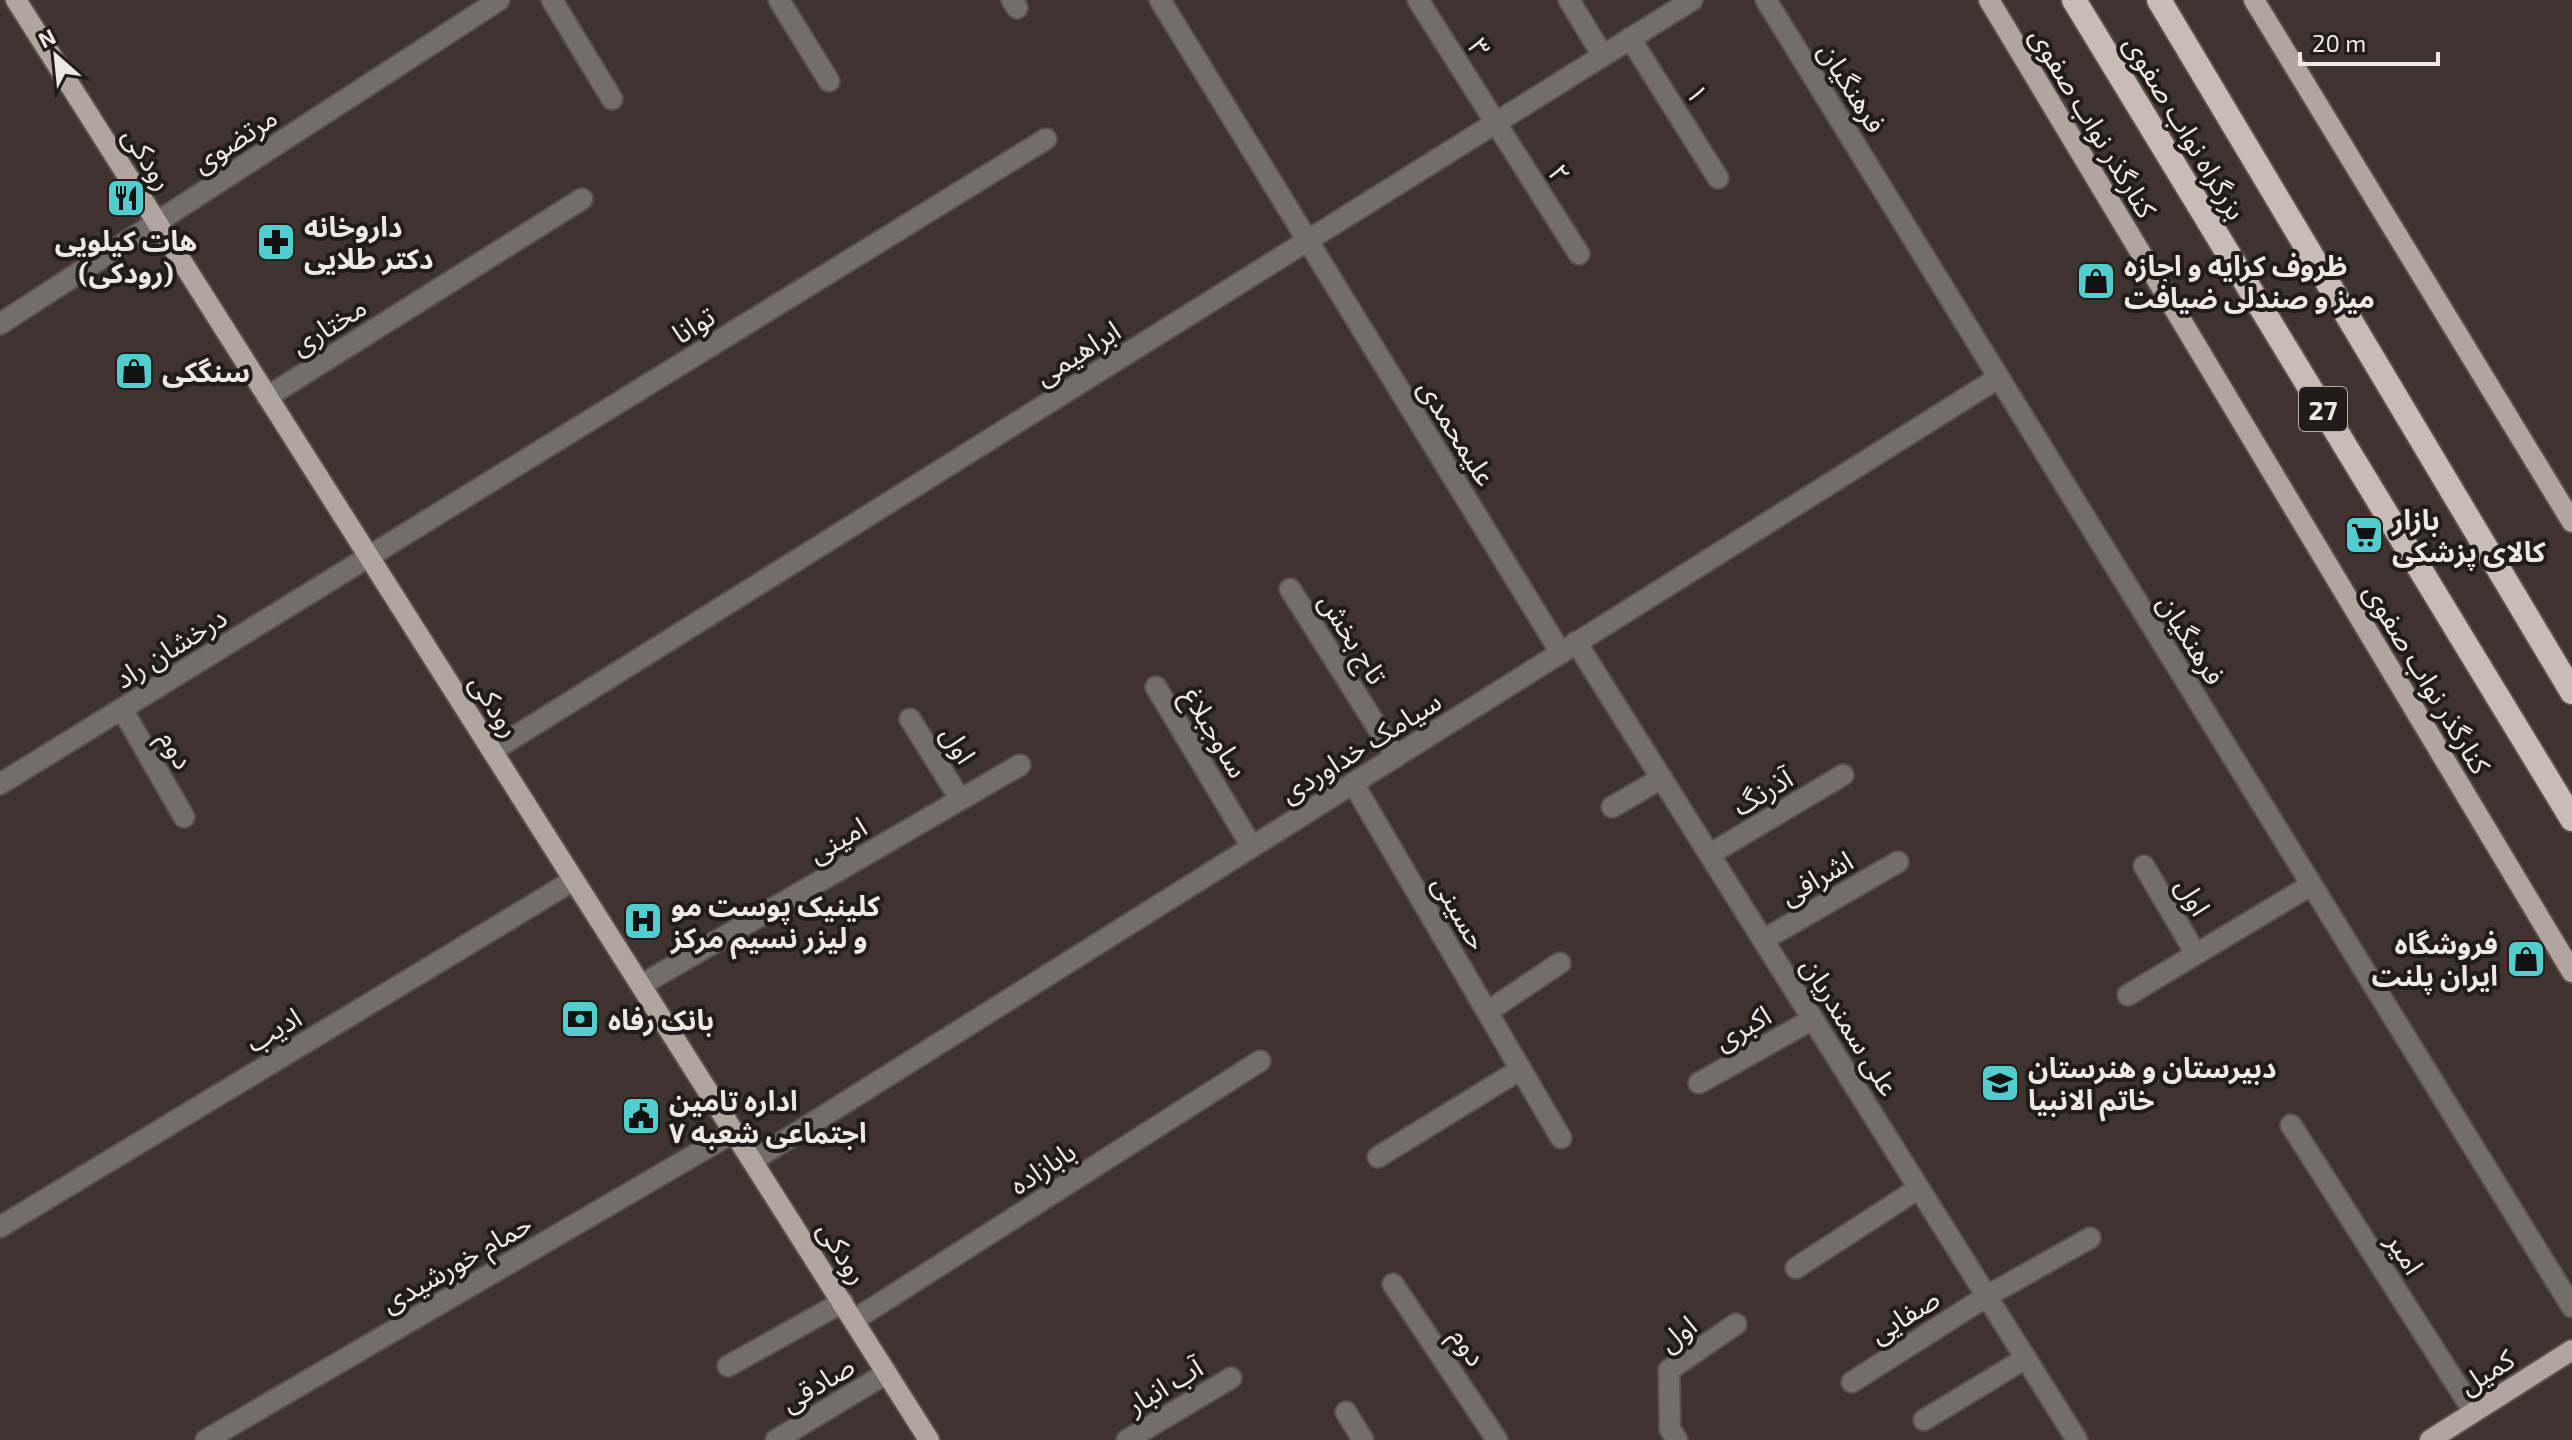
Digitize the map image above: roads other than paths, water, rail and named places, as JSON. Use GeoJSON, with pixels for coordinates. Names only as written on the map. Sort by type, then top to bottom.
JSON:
{"type":"FeatureCollection","features":[{"type":"Feature","properties":{"kind":"highway","name":"بزرگراه نواب صفوی"},"geometry":{"type":"LineString","coordinates":[[2074,0],[2572,819]]}},
{"type":"Feature","properties":{"kind":"highway","name":"بزرگراه نواب صفوی"},"geometry":{"type":"LineString","coordinates":[[2159,0],[2572,692]]}},
{"type":"Feature","properties":{"kind":"main road","name":"رودکی"},"geometry":{"type":"LineString","coordinates":[[16,0],[929,1440]]}},
{"type":"Feature","properties":{"kind":"main road","name":"کنارگذر نواب صفوی"},"geometry":{"type":"LineString","coordinates":[[1989,0],[2572,972]]}},
{"type":"Feature","properties":{"kind":"main road"},"geometry":{"type":"LineString","coordinates":[[2254,0],[2572,522]]}},
{"type":"Feature","properties":{"kind":"main road","name":"کمیل"},"geometry":{"type":"LineString","coordinates":[[2430,1440],[2572,1350]]}},
{"type":"Feature","properties":{"kind":"street","name":"مرتضوی"},"geometry":{"type":"LineString","coordinates":[[0,324],[499,0]]}},
{"type":"Feature","properties":{"kind":"street"},"geometry":{"type":"LineString","coordinates":[[552,0],[612,99]]}},
{"type":"Feature","properties":{"kind":"street"},"geometry":{"type":"LineString","coordinates":[[779,0],[829,81]]}},
{"type":"Feature","properties":{"kind":"street","name":"۳"},"geometry":{"type":"LineString","coordinates":[[1418,0],[1494,124]]}},
{"type":"Feature","properties":{"kind":"street"},"geometry":{"type":"LineString","coordinates":[[1569,0],[1603,56]]}},
{"type":"Feature","properties":{"kind":"street","name":"ابراهیمی"},"geometry":{"type":"LineString","coordinates":[[492,751],[1692,0]]}},
{"type":"Feature","properties":{"kind":"street","name":"فرهنگیان"},"geometry":{"type":"LineString","coordinates":[[1766,0],[2572,1307]]}},
{"type":"Feature","properties":{"kind":"street","name":"علیمحمدی"},"geometry":{"type":"LineString","coordinates":[[1167,3],[1307,240],[1569,647]]}},
{"type":"Feature","properties":{"kind":"street","name":"۱"},"geometry":{"type":"LineString","coordinates":[[1630,38],[1718,178]]}},
{"type":"Feature","properties":{"kind":"street","name":"۲"},"geometry":{"type":"LineString","coordinates":[[1494,124],[1579,254]]}},
{"type":"Feature","properties":{"kind":"street","name":"توانا"},"geometry":{"type":"LineString","coordinates":[[369,557],[1046,139]]}},
{"type":"Feature","properties":{"kind":"street","name":"مختاری"},"geometry":{"type":"LineString","coordinates":[[267,397],[582,199]]}},
{"type":"Feature","properties":{"kind":"street","name":"سیامک خداوردی"},"geometry":{"type":"LineString","coordinates":[[752,1161],[1998,378]]}},
{"type":"Feature","properties":{"kind":"street","name":"درخشان راد"},"geometry":{"type":"LineString","coordinates":[[0,784],[369,557]]}},
{"type":"Feature","properties":{"kind":"street","name":"تاج بخش"},"geometry":{"type":"LineString","coordinates":[[1290,589],[1396,757]]}},
{"type":"Feature","properties":{"kind":"street","name":"علی سمندریان"},"geometry":{"type":"LineString","coordinates":[[1569,647],[1662,778],[2077,1440]]}},
{"type":"Feature","properties":{"kind":"street","name":"ساوجبلاغ"},"geometry":{"type":"LineString","coordinates":[[1156,687],[1252,847]]}},
{"type":"Feature","properties":{"kind":"street","name":"دوم"},"geometry":{"type":"LineString","coordinates":[[122,709],[184,817]]}},
{"type":"Feature","properties":{"kind":"street","name":"اول"},"geometry":{"type":"LineString","coordinates":[[910,719],[960,799]]}},
{"type":"Feature","properties":{"kind":"street","name":"امینی"},"geometry":{"type":"LineString","coordinates":[[641,985],[1020,765]]}},
{"type":"Feature","properties":{"kind":"street","name":"آذرنگ"},"geometry":{"type":"LineString","coordinates":[[1710,854],[1843,775]]}},
{"type":"Feature","properties":{"kind":"street"},"geometry":{"type":"LineString","coordinates":[[1612,807],[1662,778]]}},
{"type":"Feature","properties":{"kind":"street","name":"حسینی"},"geometry":{"type":"LineString","coordinates":[[1353,783],[1561,1138]]}},
{"type":"Feature","properties":{"kind":"street","name":"اشرافی"},"geometry":{"type":"LineString","coordinates":[[1763,940],[1898,862]]}},
{"type":"Feature","properties":{"kind":"street","name":"اول"},"geometry":{"type":"LineString","coordinates":[[2144,866],[2196,954]]}},
{"type":"Feature","properties":{"kind":"street","name":"ادیب"},"geometry":{"type":"LineString","coordinates":[[0,1227],[574,880]]}},
{"type":"Feature","properties":{"kind":"street"},"geometry":{"type":"LineString","coordinates":[[2128,995],[2311,885]]}},
{"type":"Feature","properties":{"kind":"street"},"geometry":{"type":"LineString","coordinates":[[1487,1012],[1560,963]]}},
{"type":"Feature","properties":{"kind":"street","name":"اکبری"},"geometry":{"type":"LineString","coordinates":[[1699,1083],[1813,1019]]}},
{"type":"Feature","properties":{"kind":"street","name":"بابازاده"},"geometry":{"type":"LineString","coordinates":[[854,1320],[1260,1061]]}},
{"type":"Feature","properties":{"kind":"street"},"geometry":{"type":"LineString","coordinates":[[1378,1157],[1521,1069]]}},
{"type":"Feature","properties":{"kind":"street","name":"امیر"},"geometry":{"type":"LineString","coordinates":[[2291,1125],[2474,1412]]}},
{"type":"Feature","properties":{"kind":"street","name":"حمام خورشیدی"},"geometry":{"type":"LineString","coordinates":[[206,1440],[734,1132]]}},
{"type":"Feature","properties":{"kind":"street"},"geometry":{"type":"LineString","coordinates":[[1796,1268],[1919,1188]]}},
{"type":"Feature","properties":{"kind":"street","name":"صفایی"},"geometry":{"type":"LineString","coordinates":[[1852,1382],[1987,1296],[2090,1238]]}},
{"type":"Feature","properties":{"kind":"street","name":"دوم"},"geometry":{"type":"LineString","coordinates":[[1393,1284],[1497,1440]]}},
{"type":"Feature","properties":{"kind":"street"},"geometry":{"type":"LineString","coordinates":[[728,1366],[843,1302]]}},
{"type":"Feature","properties":{"kind":"street","name":"اول"},"geometry":{"type":"LineString","coordinates":[[1674,1434],[1669,1370],[1736,1324]]}},
{"type":"Feature","properties":{"kind":"street"},"geometry":{"type":"LineString","coordinates":[[1924,1420],[2026,1358]]}},
{"type":"Feature","properties":{"kind":"street","name":"صادقی"},"geometry":{"type":"LineString","coordinates":[[776,1440],[887,1373]]}},
{"type":"Feature","properties":{"kind":"street","name":"آب انبار"},"geometry":{"type":"LineString","coordinates":[[1127,1440],[1231,1378]]}},
{"type":"Feature","properties":{"kind":"street"},"geometry":{"type":"LineString","coordinates":[[1346,1412],[1363,1440]]}},
{"type":"Feature","properties":{"kind":"street"},"geometry":{"type":"LineString","coordinates":[[1653,1440],[1674,1434]]}},
{"type":"Feature","properties":{"kind":"place","name":"هات کیلویی (رودکی)"},"geometry":{"type":"Point","coordinates":[126,198]}},
{"type":"Feature","properties":{"kind":"place","name":"داروخانه دکتر طلایی"},"geometry":{"type":"Point","coordinates":[276,242]}},
{"type":"Feature","properties":{"kind":"place","name":"ظروف کرایه و اجازه میز و صندلی ضیافت"},"geometry":{"type":"Point","coordinates":[2096,281]}},
{"type":"Feature","properties":{"kind":"place","name":"سنگکی"},"geometry":{"type":"Point","coordinates":[134,371]}},
{"type":"Feature","properties":{"kind":"place","name":"بازار کالای پزشکی"},"geometry":{"type":"Point","coordinates":[2364,535]}},
{"type":"Feature","properties":{"kind":"place","name":"کلینیک پوست مو و لیزر نسیم مرکز"},"geometry":{"type":"Point","coordinates":[643,921]}},
{"type":"Feature","properties":{"kind":"place","name":"فروشگاه ایران پلنت"},"geometry":{"type":"Point","coordinates":[2526,959]}},
{"type":"Feature","properties":{"kind":"place","name":"بانک رفاه"},"geometry":{"type":"Point","coordinates":[580,1019]}},
{"type":"Feature","properties":{"kind":"place","name":"دبیرستان و هنرستان خاتم الانبیا"},"geometry":{"type":"Point","coordinates":[2000,1083]}},
{"type":"Feature","properties":{"kind":"place","name":"اداره تامین اجتماعی شعبه ۷"},"geometry":{"type":"Point","coordinates":[641,1116]}}]}
